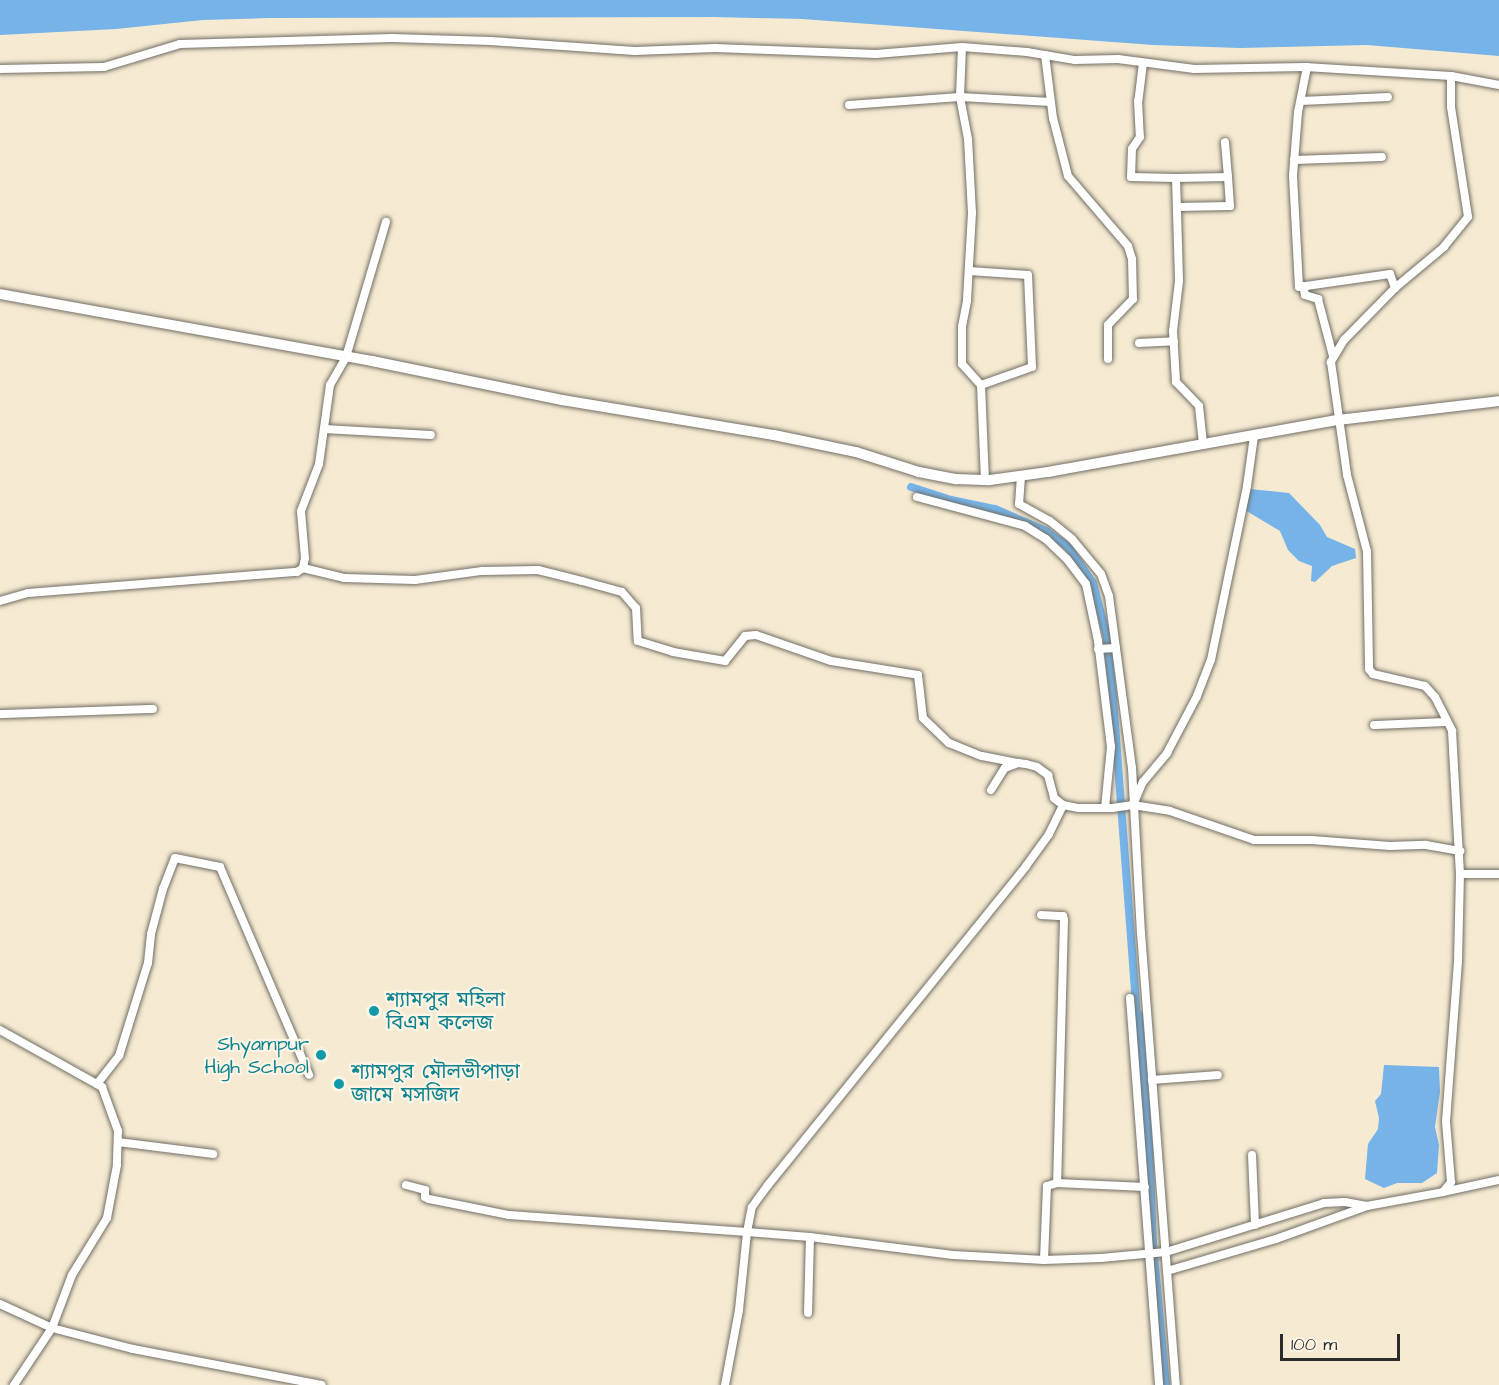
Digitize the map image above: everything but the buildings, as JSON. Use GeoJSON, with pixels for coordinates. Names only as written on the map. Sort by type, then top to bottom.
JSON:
{"type":"FeatureCollection","features":[{"type":"Feature","properties":{"kind":"street"},"geometry":{"type":"LineString","coordinates":[[0,69],[104,67],[180,45],[326,38],[491,41],[635,51],[715,48],[876,54],[962,47],[1075,60],[1118,59],[1194,69],[1307,67],[1451,76],[1499,85]]}},
{"type":"Feature","properties":{"kind":"street"},"geometry":{"type":"LineString","coordinates":[[962,47],[960,97],[968,140],[972,213],[969,271],[962,327],[962,364],[981,385],[985,480]]}},
{"type":"Feature","properties":{"kind":"street"},"geometry":{"type":"LineString","coordinates":[[1045,55],[1051,102],[1068,176],[1128,246],[1132,259],[1133,299],[1108,325],[1108,359]]}},
{"type":"Feature","properties":{"kind":"street"},"geometry":{"type":"LineString","coordinates":[[1143,63],[1138,101],[1140,137],[1132,149],[1131,177],[1228,177]]}},
{"type":"Feature","properties":{"kind":"street"},"geometry":{"type":"LineString","coordinates":[[1307,67],[1300,101],[1294,160],[1299,287],[1390,274],[1395,288]]}},
{"type":"Feature","properties":{"kind":"street"},"geometry":{"type":"LineString","coordinates":[[1443,1192],[1451,1182],[1446,1121],[1458,962],[1460,874],[1452,731],[1425,686],[1373,674],[1369,669],[1367,551],[1347,475],[1331,362],[1344,340],[1395,288],[1444,248],[1468,217],[1450,107],[1451,76]]}},
{"type":"Feature","properties":{"kind":"street"},"geometry":{"type":"LineString","coordinates":[[849,105],[960,97],[1051,102]]}},
{"type":"Feature","properties":{"kind":"street"},"geometry":{"type":"LineString","coordinates":[[1300,101],[1388,97]]}},
{"type":"Feature","properties":{"kind":"street"},"geometry":{"type":"LineString","coordinates":[[1177,207],[1230,206],[1226,142]]}},
{"type":"Feature","properties":{"kind":"street"},"geometry":{"type":"LineString","coordinates":[[1294,160],[1382,157]]}},
{"type":"Feature","properties":{"kind":"street"},"geometry":{"type":"LineString","coordinates":[[1176,178],[1179,281],[1174,341],[1176,382],[1199,406],[1203,445]]}},
{"type":"Feature","properties":{"kind":"street"},"geometry":{"type":"LineString","coordinates":[[0,601],[28,593],[297,572],[303,568],[305,558],[301,511],[319,464],[330,385],[346,357],[386,222]]}},
{"type":"Feature","properties":{"kind":"street"},"geometry":{"type":"LineString","coordinates":[[969,271],[1028,275],[1032,367],[981,385]]}},
{"type":"Feature","properties":{"kind":"street"},"geometry":{"type":"LineString","coordinates":[[1303,286],[1305,295],[1318,299],[1333,357]]}},
{"type":"Feature","properties":{"kind":"street"},"geometry":{"type":"LineString","coordinates":[[0,294],[346,357],[562,400],[774,435],[856,452],[919,472],[947,478],[985,480],[1021,476],[1338,420],[1499,401]]}},
{"type":"Feature","properties":{"kind":"street"},"geometry":{"type":"LineString","coordinates":[[1139,343],[1174,341]]}},
{"type":"Feature","properties":{"kind":"street"},"geometry":{"type":"LineString","coordinates":[[324,429],[431,435]]}},
{"type":"Feature","properties":{"kind":"street"},"geometry":{"type":"LineString","coordinates":[[1130,806],[1143,782],[1167,753],[1197,696],[1211,660],[1247,486],[1254,436]]}},
{"type":"Feature","properties":{"kind":"street"},"geometry":{"type":"LineString","coordinates":[[1021,476],[1020,504],[1050,521],[1067,535],[1101,574],[1109,596],[1106,649],[1111,747],[1109,808]]}},
{"type":"Feature","properties":{"kind":"street"},"geometry":{"type":"LineString","coordinates":[[917,497],[1025,526],[1046,539],[1067,559],[1086,584],[1106,649],[1132,768],[1130,806],[1176,1385]]}},
{"type":"Feature","properties":{"kind":"street"},"geometry":{"type":"LineString","coordinates":[[303,568],[344,578],[415,580],[482,570],[538,570],[622,592],[636,608],[638,641],[673,652],[725,661],[745,636],[756,635],[831,661],[918,675],[923,718],[949,743],[982,756],[1037,767],[1048,776],[1054,798],[1063,805],[1079,808],[1130,806],[1170,811],[1254,840],[1312,840],[1390,846],[1426,845],[1460,851]]}},
{"type":"Feature","properties":{"kind":"street"},"geometry":{"type":"LineString","coordinates":[[0,714],[153,709]]}},
{"type":"Feature","properties":{"kind":"street"},"geometry":{"type":"LineString","coordinates":[[1374,725],[1447,722]]}},
{"type":"Feature","properties":{"kind":"street"},"geometry":{"type":"LineString","coordinates":[[991,790],[1005,768],[1018,763]]}},
{"type":"Feature","properties":{"kind":"street"},"geometry":{"type":"LineString","coordinates":[[725,1385],[739,1310],[747,1232],[752,1207],[1026,866],[1048,834],[1063,805]]}},
{"type":"Feature","properties":{"kind":"street"},"geometry":{"type":"LineString","coordinates":[[98,1084],[119,1056],[130,1026],[148,963],[151,934],[163,889],[175,858],[220,867],[309,1075]]}},
{"type":"Feature","properties":{"kind":"street"},"geometry":{"type":"LineString","coordinates":[[1460,874],[1499,874]]}},
{"type":"Feature","properties":{"kind":"street"},"geometry":{"type":"LineString","coordinates":[[1041,915],[1063,916],[1064,920],[1057,1183]]}},
{"type":"Feature","properties":{"kind":"street"},"geometry":{"type":"LineString","coordinates":[[1130,998],[1159,1385]]}},
{"type":"Feature","properties":{"kind":"street"},"geometry":{"type":"LineString","coordinates":[[0,1030],[102,1087],[109,1100],[118,1131],[117,1166],[106,1218],[72,1275],[52,1328],[14,1385]]}},
{"type":"Feature","properties":{"kind":"street"},"geometry":{"type":"LineString","coordinates":[[1152,1080],[1218,1075]]}},
{"type":"Feature","properties":{"kind":"street"},"geometry":{"type":"LineString","coordinates":[[118,1142],[213,1154]]}},
{"type":"Feature","properties":{"kind":"street"},"geometry":{"type":"LineString","coordinates":[[1252,1155],[1255,1225]]}},
{"type":"Feature","properties":{"kind":"street"},"geometry":{"type":"LineString","coordinates":[[1167,1271],[1276,1239],[1367,1206],[1499,1180]]}},
{"type":"Feature","properties":{"kind":"street"},"geometry":{"type":"LineString","coordinates":[[1044,1260],[1047,1186],[1057,1183],[1145,1187]]}},
{"type":"Feature","properties":{"kind":"street"},"geometry":{"type":"LineString","coordinates":[[406,1185],[425,1190],[425,1197],[429,1199],[509,1215],[810,1237],[953,1255],[1044,1260],[1166,1252],[1324,1203],[1345,1202],[1367,1206]]}},
{"type":"Feature","properties":{"kind":"street"},"geometry":{"type":"LineString","coordinates":[[808,1313],[810,1237]]}},
{"type":"Feature","properties":{"kind":"street"},"geometry":{"type":"LineString","coordinates":[[0,1304],[52,1328],[133,1349],[322,1385]]}},
{"type":"Feature","properties":{"kind":"water"},"geometry":{"type":"Polygon","coordinates":[[[0,0],[1499,0],[1499,56],[1367,45],[1240,48],[1153,45],[802,19],[713,17],[269,18],[203,20],[116,29],[0,35],[0,0]]]}},
{"type":"Feature","properties":{"kind":"water"},"geometry":{"type":"Polygon","coordinates":[[[1250,489],[1289,493],[1320,525],[1327,537],[1355,549],[1356,558],[1332,566],[1315,582],[1311,581],[1312,566],[1299,561],[1288,550],[1280,531],[1245,510],[1250,489]]]}},
{"type":"Feature","properties":{"kind":"water"},"geometry":{"type":"Polygon","coordinates":[[[1384,1065],[1439,1067],[1440,1092],[1435,1127],[1439,1145],[1437,1173],[1422,1183],[1397,1183],[1384,1188],[1365,1179],[1368,1144],[1378,1129],[1379,1118],[1375,1101],[1381,1094],[1384,1065]]]}},
{"type":"Feature","properties":{"kind":"waterway"},"geometry":{"type":"LineString","coordinates":[[911,487],[951,500],[995,509],[1046,531],[1069,548],[1093,583],[1107,637],[1137,1018]]}},
{"type":"Feature","properties":{"kind":"waterway"},"geometry":{"type":"LineString","coordinates":[[1139,1015],[1149,1147],[1153,1243],[1166,1385]]}},
{"type":"Feature","properties":{"kind":"place","name":"শ্যামপুর মহিলা বিএম কলেজ"},"geometry":{"type":"Point","coordinates":[374,1011]}},
{"type":"Feature","properties":{"kind":"place","name":"Shyampur High School"},"geometry":{"type":"Point","coordinates":[321,1055]}},
{"type":"Feature","properties":{"kind":"place","name":"শ্যামপুর মৌলভীপাড়া জামে মসজিদ"},"geometry":{"type":"Point","coordinates":[339,1084]}}]}
